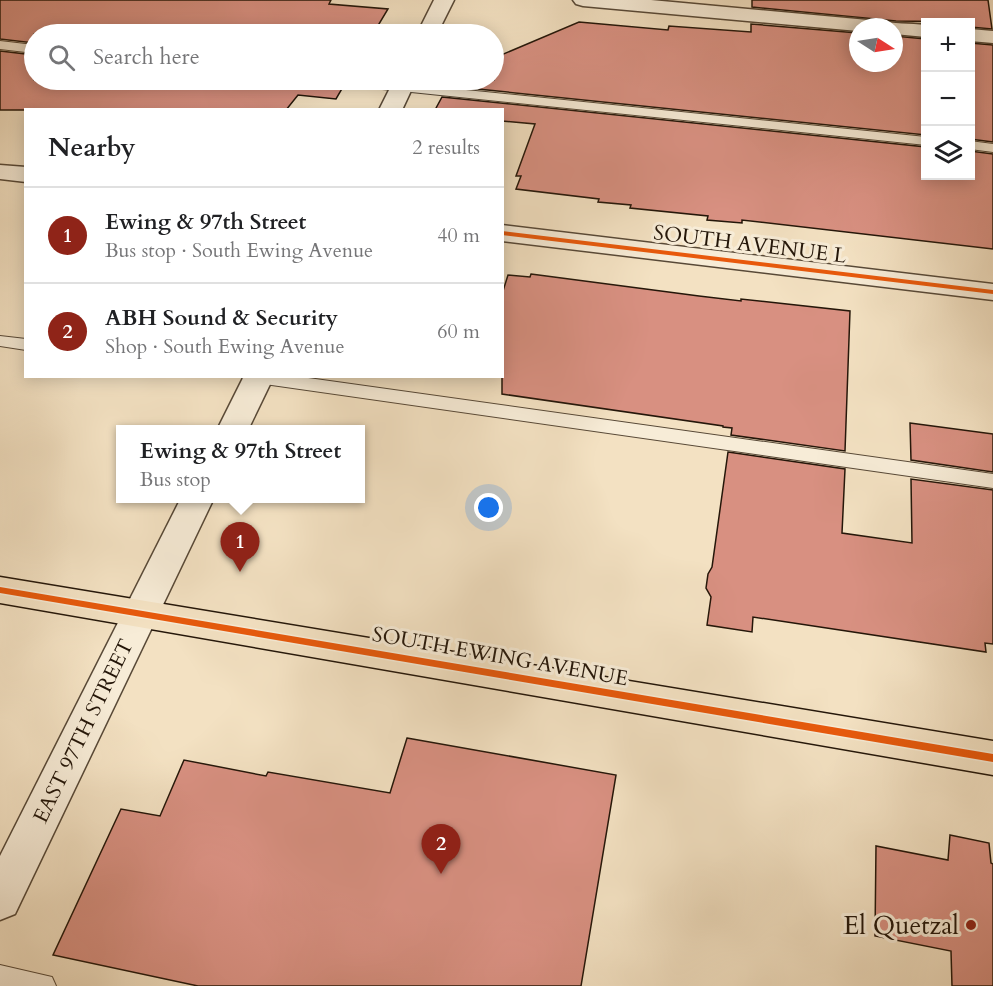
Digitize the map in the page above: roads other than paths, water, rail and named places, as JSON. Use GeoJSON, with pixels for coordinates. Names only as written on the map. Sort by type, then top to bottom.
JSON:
{"type":"FeatureCollection","features":[{"type":"Feature","properties":{"kind":"main road","name":"SOUTH EWING AVENUE"},"geometry":{"type":"LineString","coordinates":[[0,590],[993,758]]}},
{"type":"Feature","properties":{"kind":"street"},"geometry":{"type":"LineString","coordinates":[[432,24],[444,0]]}},
{"type":"Feature","properties":{"kind":"street"},"geometry":{"type":"LineString","coordinates":[[583,0],[849,24]]}},
{"type":"Feature","properties":{"kind":"street"},"geometry":{"type":"LineString","coordinates":[[903,29],[921,31]]}},
{"type":"Feature","properties":{"kind":"street"},"geometry":{"type":"LineString","coordinates":[[975,36],[993,38]]}},
{"type":"Feature","properties":{"kind":"street"},"geometry":{"type":"LineString","coordinates":[[391,108],[400,90]]}},
{"type":"Feature","properties":{"kind":"street"},"geometry":{"type":"LineString","coordinates":[[0,172],[24,175]]}},
{"type":"Feature","properties":{"kind":"street","name":"SOUTH AVENUE L"},"geometry":{"type":"LineString","coordinates":[[504,232],[993,292]]}},
{"type":"Feature","properties":{"kind":"street"},"geometry":{"type":"LineString","coordinates":[[234,425],[256,378]]}},
{"type":"Feature","properties":{"kind":"street","name":"EAST 97TH STREET"},"geometry":{"type":"LineString","coordinates":[[0,900],[196,503]]}},
{"type":"Feature","properties":{"kind":"lane"},"geometry":{"type":"LineString","coordinates":[[0,45],[24,47]]}},
{"type":"Feature","properties":{"kind":"lane"},"geometry":{"type":"LineString","coordinates":[[466,90],[921,140]]}},
{"type":"Feature","properties":{"kind":"lane"},"geometry":{"type":"LineString","coordinates":[[975,145],[993,147]]}},
{"type":"Feature","properties":{"kind":"lane"},"geometry":{"type":"LineString","coordinates":[[0,341],[24,345]]}},
{"type":"Feature","properties":{"kind":"lane"},"geometry":{"type":"LineString","coordinates":[[263,378],[993,481]]}},
{"type":"Feature","properties":{"kind":"lane"},"geometry":{"type":"LineString","coordinates":[[0,978],[43,986]]}},
{"type":"Feature","properties":{"kind":"place","name":"Ewing & 97th Street"},"geometry":{"type":"Point","coordinates":[240,572]}},
{"type":"Feature","properties":{"kind":"place","name":"ABH Sound & Security"},"geometry":{"type":"Point","coordinates":[441,874]}},
{"type":"Feature","properties":{"kind":"place","name":"El Quetzal"},"geometry":{"type":"Point","coordinates":[971,925]}}]}
